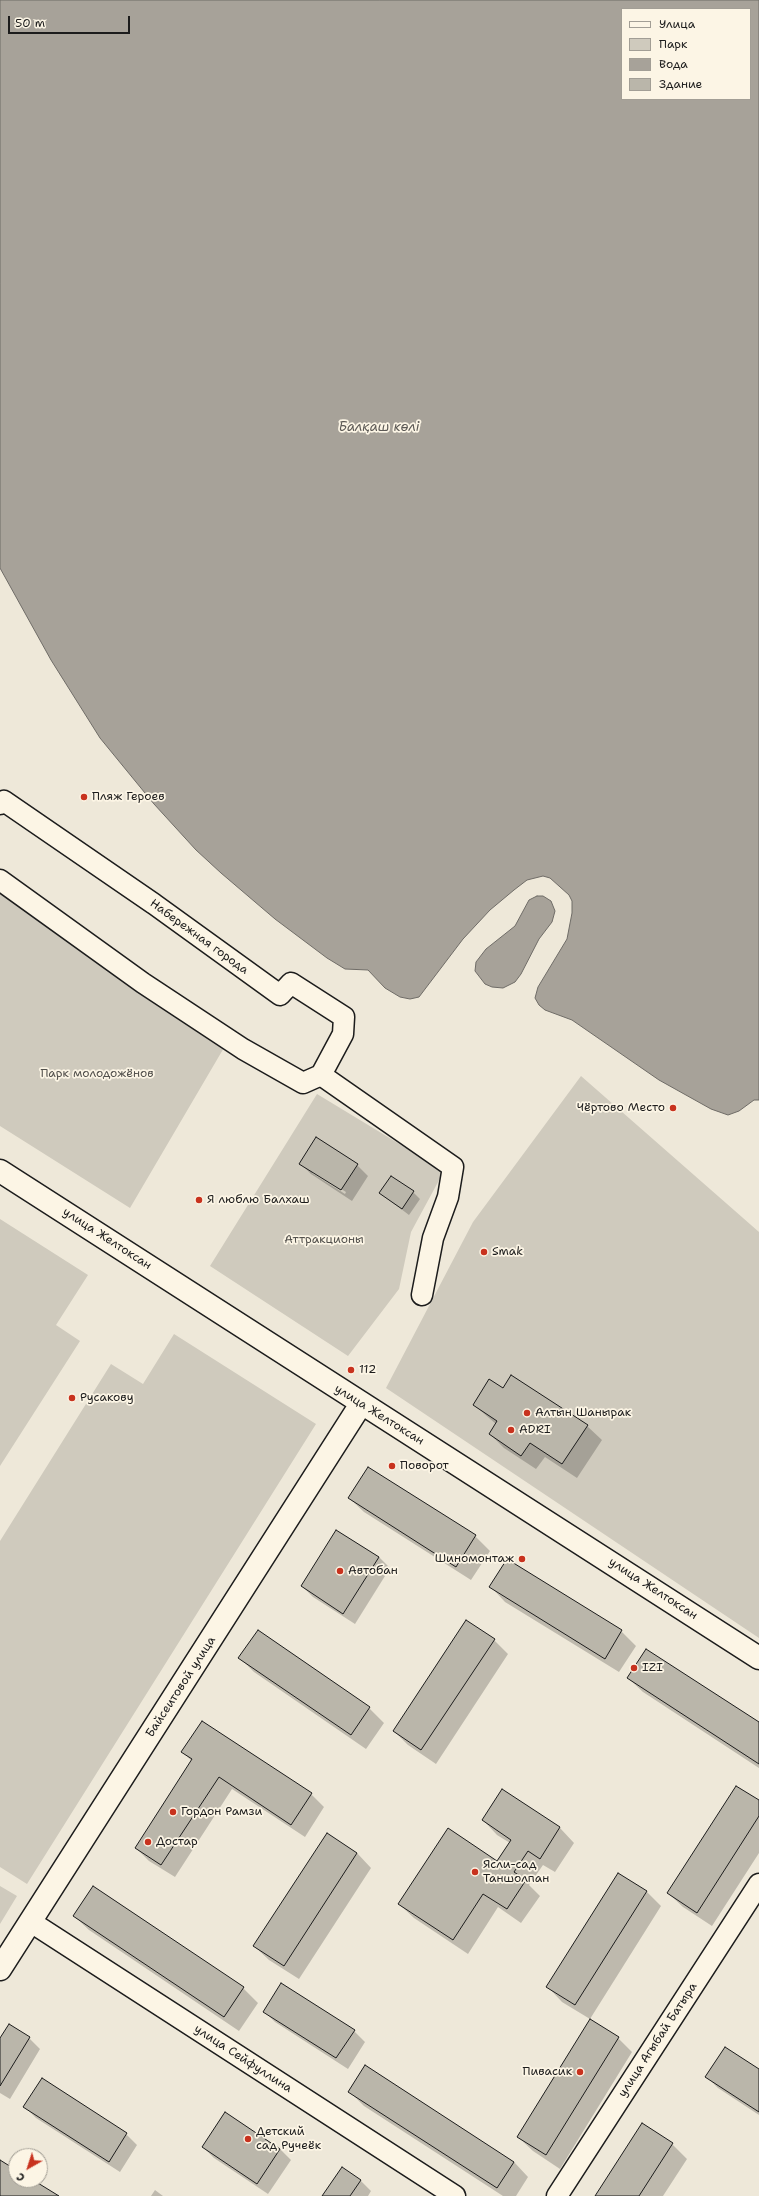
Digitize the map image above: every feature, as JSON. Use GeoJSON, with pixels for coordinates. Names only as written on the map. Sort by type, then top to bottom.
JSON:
{"type":"FeatureCollection","features":[{"type":"Feature","properties":{"kind":"street","name":"Набережная города"},"geometry":{"type":"LineString","coordinates":[[0,804],[4,801],[154,904],[280,995],[291,983],[344,1017],[343,1034],[321,1075]]}},
{"type":"Feature","properties":{"kind":"street"},"geometry":{"type":"LineString","coordinates":[[0,880],[143,983],[243,1049],[303,1083],[321,1075],[453,1167],[448,1197],[433,1238],[422,1295]]}},
{"type":"Feature","properties":{"kind":"street","name":"улица Желтоксан"},"geometry":{"type":"LineString","coordinates":[[0,1171],[361,1404],[527,1507],[759,1658]]}},
{"type":"Feature","properties":{"kind":"street","name":"Байсеитовой улица"},"geometry":{"type":"LineString","coordinates":[[0,1969],[361,1404]]}},
{"type":"Feature","properties":{"kind":"street","name":"улица Агыбай Батыра"},"geometry":{"type":"LineString","coordinates":[[557,2196],[759,1884]]}},
{"type":"Feature","properties":{"kind":"street","name":"улица Сейфуллина"},"geometry":{"type":"LineString","coordinates":[[31,1922],[454,2196]]}},
{"type":"Feature","properties":{"kind":"green space","name":"Парк молодожёнов"},"geometry":{"type":"Polygon","coordinates":[[[0,891],[225,1046],[130,1208],[0,1126],[0,891]]]}},
{"type":"Feature","properties":{"kind":"green space"},"geometry":{"type":"Polygon","coordinates":[[[581,1076],[759,1232],[759,1638],[386,1388],[473,1222],[581,1076]]]}},
{"type":"Feature","properties":{"kind":"green space","name":"Аттракционы"},"geometry":{"type":"Polygon","coordinates":[[[317,1094],[444,1171],[411,1232],[399,1289],[348,1356],[210,1266],[317,1094]]]}},
{"type":"Feature","properties":{"kind":"green space"},"geometry":{"type":"Polygon","coordinates":[[[0,1219],[88,1275],[56,1325],[80,1341],[0,1466],[0,1219]]]}},
{"type":"Feature","properties":{"kind":"green space"},"geometry":{"type":"Polygon","coordinates":[[[174,1334],[316,1424],[27,1884],[0,1867],[0,1541],[111,1364],[143,1384],[174,1334]]]}},
{"type":"Feature","properties":{"kind":"green space"},"geometry":{"type":"Polygon","coordinates":[[[0,1886],[17,1896],[0,1924],[0,1886]]]}},
{"type":"Feature","properties":{"kind":"water","name":"Балқаш көлі"},"geometry":{"type":"Polygon","coordinates":[[[0,0],[759,0],[759,1100],[754,1100],[739,1111],[728,1115],[711,1109],[659,1080],[572,1020],[545,1010],[539,1005],[535,998],[538,987],[567,939],[572,913],[572,901],[569,895],[550,878],[543,876],[527,880],[490,910],[463,939],[419,997],[410,999],[400,997],[385,988],[368,970],[345,969],[327,958],[275,919],[196,850],[154,804],[100,738],[51,660],[0,568],[0,0]]]}},
{"type":"Feature","properties":{"kind":"water"},"geometry":{"type":"Polygon","coordinates":[[[537,896],[543,896],[551,901],[555,911],[552,922],[539,939],[521,974],[515,982],[503,988],[492,987],[485,984],[475,971],[476,962],[486,949],[515,926],[529,900],[537,896]]]}},
{"type":"Feature","properties":{"kind":"building"},"geometry":{"type":"Polygon","coordinates":[[[316,1137],[358,1164],[341,1190],[299,1164],[316,1137]]]}},
{"type":"Feature","properties":{"kind":"building"},"geometry":{"type":"Polygon","coordinates":[[[391,1176],[414,1191],[402,1209],[379,1193],[391,1176]]]}},
{"type":"Feature","properties":{"kind":"building","name":"Алтын Шанырак"},"geometry":{"type":"Polygon","coordinates":[[[511,1375],[588,1425],[562,1464],[530,1443],[521,1456],[489,1434],[497,1421],[473,1405],[489,1379],[503,1388],[511,1375]]]}},
{"type":"Feature","properties":{"kind":"building"},"geometry":{"type":"Polygon","coordinates":[[[368,1467],[476,1535],[456,1567],[348,1498],[368,1467]]]}},
{"type":"Feature","properties":{"kind":"building","name":"Автобан"},"geometry":{"type":"Polygon","coordinates":[[[336,1530],[379,1557],[343,1614],[301,1586],[336,1530]]]}},
{"type":"Feature","properties":{"kind":"building"},"geometry":{"type":"Polygon","coordinates":[[[507,1559],[622,1630],[605,1659],[489,1587],[507,1559]]]}},
{"type":"Feature","properties":{"kind":"building"},"geometry":{"type":"Polygon","coordinates":[[[466,1620],[495,1639],[421,1750],[393,1731],[466,1620]]]}},
{"type":"Feature","properties":{"kind":"building"},"geometry":{"type":"Polygon","coordinates":[[[258,1630],[370,1707],[351,1735],[238,1658],[258,1630]]]}},
{"type":"Feature","properties":{"kind":"building"},"geometry":{"type":"Polygon","coordinates":[[[646,1649],[759,1722],[759,1764],[627,1678],[646,1649]]]}},
{"type":"Feature","properties":{"kind":"building"},"geometry":{"type":"Polygon","coordinates":[[[202,1721],[312,1793],[291,1825],[219,1777],[161,1865],[135,1848],[192,1759],[181,1752],[202,1721]]]}},
{"type":"Feature","properties":{"kind":"building"},"geometry":{"type":"Polygon","coordinates":[[[736,1786],[759,1800],[759,1816],[697,1913],[667,1893],[736,1786]]]}},
{"type":"Feature","properties":{"kind":"building"},"geometry":{"type":"Polygon","coordinates":[[[502,1789],[560,1827],[540,1859],[528,1851],[514,1872],[526,1880],[507,1909],[483,1894],[453,1940],[398,1904],[448,1828],[497,1861],[511,1840],[482,1820],[502,1789]]]}},
{"type":"Feature","properties":{"kind":"building"},"geometry":{"type":"Polygon","coordinates":[[[327,1833],[357,1853],[284,1966],[253,1946],[327,1833]]]}},
{"type":"Feature","properties":{"kind":"building"},"geometry":{"type":"Polygon","coordinates":[[[618,1873],[647,1891],[575,2005],[546,1987],[618,1873]]]}},
{"type":"Feature","properties":{"kind":"building"},"geometry":{"type":"Polygon","coordinates":[[[93,1886],[244,1987],[224,2017],[73,1916],[93,1886]]]}},
{"type":"Feature","properties":{"kind":"building"},"geometry":{"type":"Polygon","coordinates":[[[281,1983],[355,2030],[336,2058],[263,2012],[281,1983]]]}},
{"type":"Feature","properties":{"kind":"building"},"geometry":{"type":"Polygon","coordinates":[[[590,2019],[619,2037],[546,2155],[517,2137],[590,2019]]]}},
{"type":"Feature","properties":{"kind":"building"},"geometry":{"type":"Polygon","coordinates":[[[9,2024],[30,2037],[0,2086],[0,2038],[9,2024]]]}},
{"type":"Feature","properties":{"kind":"building"},"geometry":{"type":"Polygon","coordinates":[[[725,2047],[759,2069],[759,2112],[705,2077],[725,2047]]]}},
{"type":"Feature","properties":{"kind":"building"},"geometry":{"type":"Polygon","coordinates":[[[365,2065],[514,2162],[497,2188],[348,2092],[365,2065]]]}},
{"type":"Feature","properties":{"kind":"building"},"geometry":{"type":"Polygon","coordinates":[[[42,2078],[127,2133],[109,2162],[23,2107],[42,2078]]]}},
{"type":"Feature","properties":{"kind":"building"},"geometry":{"type":"Polygon","coordinates":[[[225,2112],[280,2149],[257,2184],[202,2147],[225,2112]]]}},
{"type":"Feature","properties":{"kind":"building"},"geometry":{"type":"Polygon","coordinates":[[[642,2123],[673,2143],[639,2196],[595,2196],[642,2123]]]}},
{"type":"Feature","properties":{"kind":"building"},"geometry":{"type":"Polygon","coordinates":[[[0,2160],[8,2165],[8,2188],[46,2188],[59,2196],[0,2196],[0,2160]]]}},
{"type":"Feature","properties":{"kind":"building"},"geometry":{"type":"Polygon","coordinates":[[[342,2167],[361,2180],[350,2196],[322,2196],[342,2167]]]}},
{"type":"Feature","properties":{"kind":"place","name":"Пляж Героев"},"geometry":{"type":"Point","coordinates":[84,797]}},
{"type":"Feature","properties":{"kind":"place","name":"Чёртово Место"},"geometry":{"type":"Point","coordinates":[673,1108]}},
{"type":"Feature","properties":{"kind":"place","name":"Я люблю Балхаш"},"geometry":{"type":"Point","coordinates":[199,1200]}},
{"type":"Feature","properties":{"kind":"place","name":"Smak"},"geometry":{"type":"Point","coordinates":[484,1252]}},
{"type":"Feature","properties":{"kind":"place","name":"112"},"geometry":{"type":"Point","coordinates":[351,1370]}},
{"type":"Feature","properties":{"kind":"place","name":"Русакову"},"geometry":{"type":"Point","coordinates":[72,1398]}},
{"type":"Feature","properties":{"kind":"place","name":"Алтын Шанырак"},"geometry":{"type":"Point","coordinates":[527,1413]}},
{"type":"Feature","properties":{"kind":"place","name":"ADRI"},"geometry":{"type":"Point","coordinates":[511,1430]}},
{"type":"Feature","properties":{"kind":"place","name":"Поворот"},"geometry":{"type":"Point","coordinates":[392,1466]}},
{"type":"Feature","properties":{"kind":"place","name":"Шиномонтаж"},"geometry":{"type":"Point","coordinates":[522,1559]}},
{"type":"Feature","properties":{"kind":"place","name":"Автобан"},"geometry":{"type":"Point","coordinates":[340,1571]}},
{"type":"Feature","properties":{"kind":"place","name":"IZI"},"geometry":{"type":"Point","coordinates":[634,1668]}},
{"type":"Feature","properties":{"kind":"place","name":"Гордон Рамзи"},"geometry":{"type":"Point","coordinates":[173,1812]}},
{"type":"Feature","properties":{"kind":"place","name":"Достар"},"geometry":{"type":"Point","coordinates":[148,1842]}},
{"type":"Feature","properties":{"kind":"place","name":"Ясли-сад Таншолпан"},"geometry":{"type":"Point","coordinates":[475,1872]}},
{"type":"Feature","properties":{"kind":"place","name":"Пивасик"},"geometry":{"type":"Point","coordinates":[580,2072]}},
{"type":"Feature","properties":{"kind":"place","name":"Детский сад Ручеёк"},"geometry":{"type":"Point","coordinates":[248,2139]}}]}
